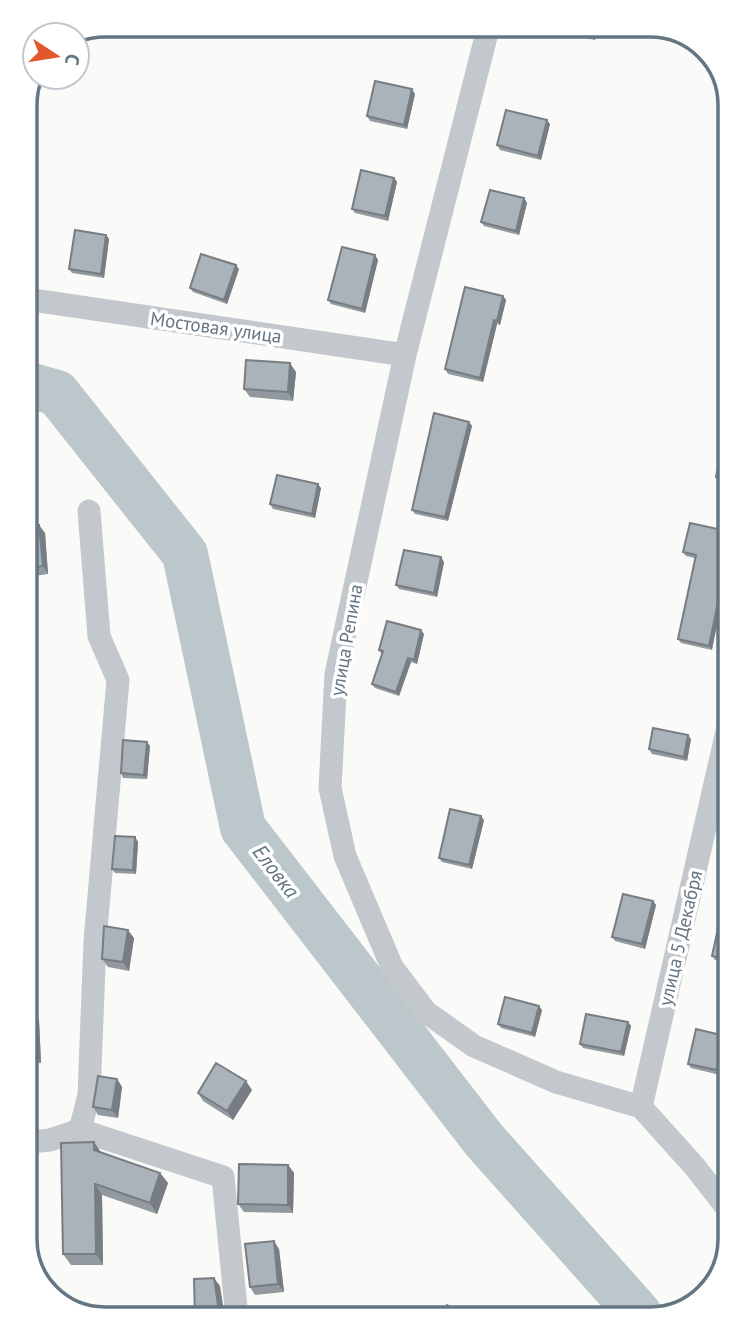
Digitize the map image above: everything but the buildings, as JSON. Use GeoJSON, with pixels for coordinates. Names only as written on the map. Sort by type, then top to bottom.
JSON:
{"type":"FeatureCollection","features":[{"type":"Feature","properties":{"kind":"street","name":"улица Репина"},"geometry":{"type":"LineString","coordinates":[[486,37],[405,355],[335,674],[330,788],[345,856],[392,967],[426,1012],[474,1046],[556,1082],[641,1107]]}},
{"type":"Feature","properties":{"kind":"street","name":"Мостовая улица"},"geometry":{"type":"LineString","coordinates":[[37,301],[405,355]]}},
{"type":"Feature","properties":{"kind":"street"},"geometry":{"type":"LineString","coordinates":[[80,1130],[89,1094],[95,941],[118,680],[99,636],[89,511]]}},
{"type":"Feature","properties":{"kind":"street","name":"улица 5 Декабря"},"geometry":{"type":"LineString","coordinates":[[641,1107],[718,771]]}},
{"type":"Feature","properties":{"kind":"street"},"geometry":{"type":"LineString","coordinates":[[641,1107],[718,1197]]}},
{"type":"Feature","properties":{"kind":"street"},"geometry":{"type":"LineString","coordinates":[[37,1141],[80,1130],[223,1177],[236,1307]]}},
{"type":"Feature","properties":{"kind":"waterway","name":"Еловка"},"geometry":{"type":"LineString","coordinates":[[37,387],[57,393],[185,554],[243,828],[484,1140],[633,1307]]}}]}
